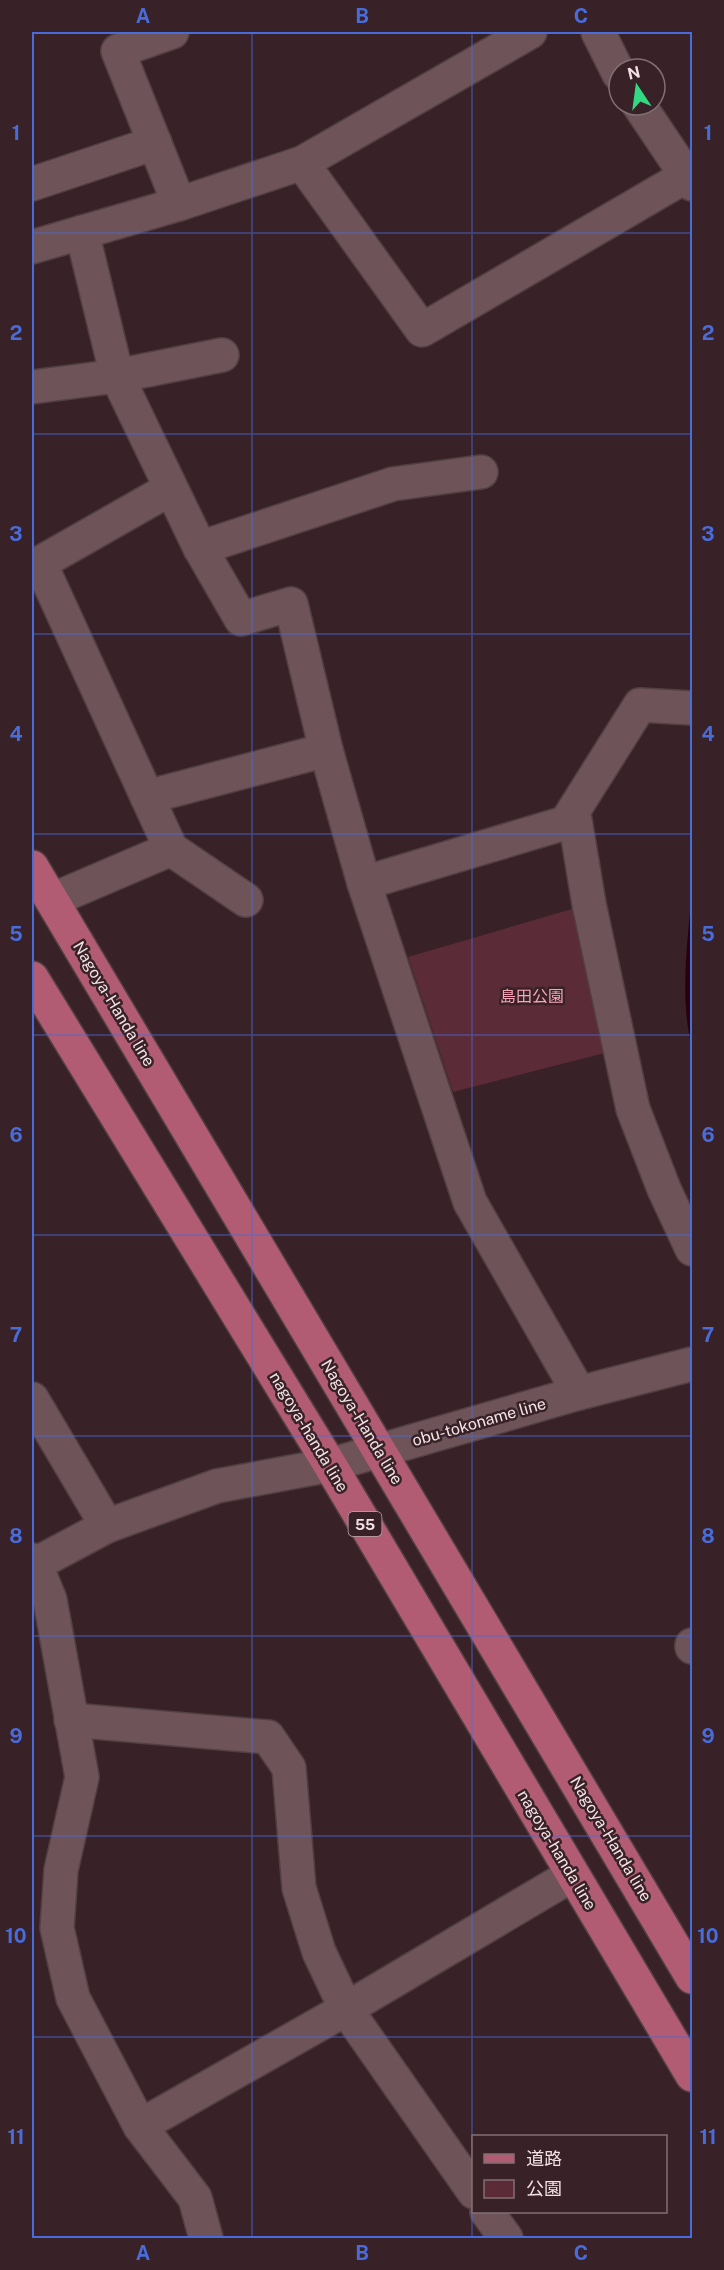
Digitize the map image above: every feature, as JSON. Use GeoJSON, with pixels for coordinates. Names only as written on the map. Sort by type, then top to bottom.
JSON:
{"type":"FeatureCollection","features":[{"type":"Feature","properties":{"kind":"main road","name":"Nagoya-Handa line"},"geometry":{"type":"LineString","coordinates":[[32,867],[693,1977]]}},
{"type":"Feature","properties":{"kind":"main road","name":"nagoya-handa line"},"geometry":{"type":"LineString","coordinates":[[32,978],[330,1465],[572,1875],[693,2074]]}},
{"type":"Feature","properties":{"kind":"street"},"geometry":{"type":"LineString","coordinates":[[172,32],[118,51],[179,204]]}},
{"type":"Feature","properties":{"kind":"street"},"geometry":{"type":"LineString","coordinates":[[32,247],[179,204],[302,163],[530,32]]}},
{"type":"Feature","properties":{"kind":"street"},"geometry":{"type":"LineString","coordinates":[[598,32],[610,57]]}},
{"type":"Feature","properties":{"kind":"street"},"geometry":{"type":"LineString","coordinates":[[302,163],[422,330],[689,180],[647,117]]}},
{"type":"Feature","properties":{"kind":"street"},"geometry":{"type":"LineString","coordinates":[[32,184],[155,143]]}},
{"type":"Feature","properties":{"kind":"street"},"geometry":{"type":"LineString","coordinates":[[82,232],[117,376],[200,548],[241,619],[291,604],[326,750],[364,883],[470,1202],[579,1393]]}},
{"type":"Feature","properties":{"kind":"street"},"geometry":{"type":"LineString","coordinates":[[32,387],[117,376],[222,355]]}},
{"type":"Feature","properties":{"kind":"street"},"geometry":{"type":"LineString","coordinates":[[200,548],[393,484],[482,472]]}},
{"type":"Feature","properties":{"kind":"street"},"geometry":{"type":"LineString","coordinates":[[170,489],[40,563],[171,849],[246,900]]}},
{"type":"Feature","properties":{"kind":"street"},"geometry":{"type":"LineString","coordinates":[[567,821],[640,705],[693,708]]}},
{"type":"Feature","properties":{"kind":"street"},"geometry":{"type":"LineString","coordinates":[[147,797],[326,750]]}},
{"type":"Feature","properties":{"kind":"street"},"geometry":{"type":"LineString","coordinates":[[364,883],[575,820],[589,904],[633,1109],[664,1188],[693,1249]]}},
{"type":"Feature","properties":{"kind":"street"},"geometry":{"type":"LineString","coordinates":[[52,900],[171,849]]}},
{"type":"Feature","properties":{"kind":"street","name":"obu-tokoname line"},"geometry":{"type":"LineString","coordinates":[[33,1563],[107,1526],[217,1486],[330,1465],[579,1393],[693,1365]]}},
{"type":"Feature","properties":{"kind":"street"},"geometry":{"type":"LineString","coordinates":[[32,1399],[107,1526]]}},
{"type":"Feature","properties":{"kind":"street"},"geometry":{"type":"LineString","coordinates":[[33,1563],[50,1600],[82,1777],[61,1870],[57,1928],[73,1998],[140,2126],[195,2198],[206,2238]]}},
{"type":"Feature","properties":{"kind":"street"},"geometry":{"type":"LineString","coordinates":[[70,1720],[268,1737],[289,1768],[299,1888],[319,1952],[346,2009],[472,2189]]}},
{"type":"Feature","properties":{"kind":"street"},"geometry":{"type":"LineString","coordinates":[[140,2126],[346,2009],[572,1875]]}},
{"type":"Feature","properties":{"kind":"street"},"geometry":{"type":"LineString","coordinates":[[488,2213],[506,2238]]}},
{"type":"Feature","properties":{"kind":"green space","name":"島田公園"},"geometry":{"type":"Polygon","coordinates":[[[589,904],[620,1049],[453,1092],[408,957],[589,904]]]}},
{"type":"Feature","properties":{"kind":"shaded area"},"geometry":{"type":"Polygon","coordinates":[[[692,891],[692,1046],[685,989],[692,891]]]}}]}
